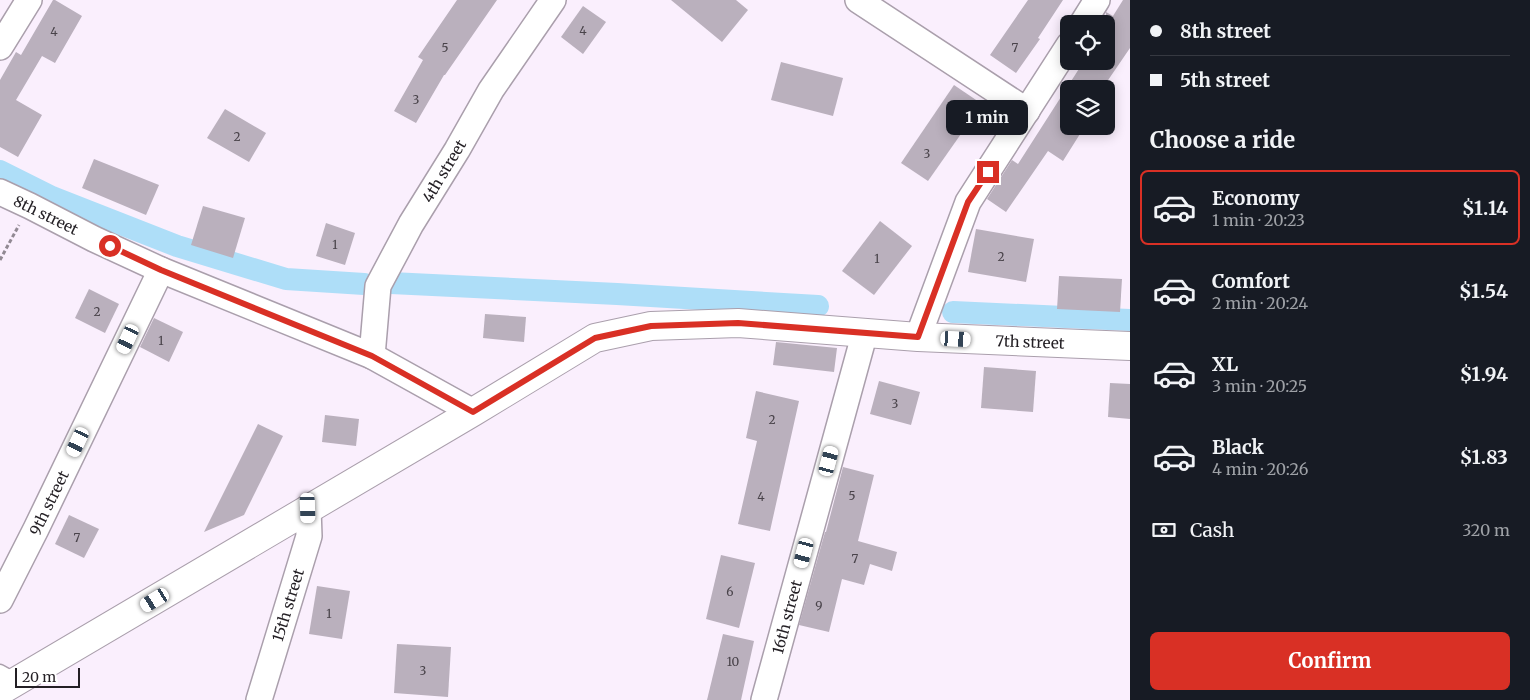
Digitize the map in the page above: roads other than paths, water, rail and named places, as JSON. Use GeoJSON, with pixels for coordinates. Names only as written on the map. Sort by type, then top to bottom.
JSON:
{"type":"FeatureCollection","features":[{"type":"Feature","properties":{"kind":"main road","name":"7th street"},"geometry":{"type":"LineString","coordinates":[[6,681],[473,412],[595,338],[651,326],[738,323],[918,337],[1130,346]]}},
{"type":"Feature","properties":{"kind":"street"},"geometry":{"type":"LineString","coordinates":[[0,47],[29,0]]}},
{"type":"Feature","properties":{"kind":"street","name":"4th street"},"geometry":{"type":"LineString","coordinates":[[372,356],[378,286],[411,224],[457,150],[491,90],[554,0]]}},
{"type":"Feature","properties":{"kind":"street"},"geometry":{"type":"LineString","coordinates":[[858,0],[1027,110]]}},
{"type":"Feature","properties":{"kind":"street"},"geometry":{"type":"LineString","coordinates":[[1088,15],[1097,0]]}},
{"type":"Feature","properties":{"kind":"street"},"geometry":{"type":"LineString","coordinates":[[918,337],[968,202],[1060,58]]}},
{"type":"Feature","properties":{"kind":"street","name":"8th street"},"geometry":{"type":"LineString","coordinates":[[0,192],[161,270],[372,356],[473,412]]}},
{"type":"Feature","properties":{"kind":"street","name":"9th street"},"geometry":{"type":"LineString","coordinates":[[0,600],[161,270]]}},
{"type":"Feature","properties":{"kind":"street","name":"16th street"},"geometry":{"type":"LineString","coordinates":[[764,700],[865,332]]}},
{"type":"Feature","properties":{"kind":"street","name":"15th street"},"geometry":{"type":"LineString","coordinates":[[259,700],[309,536],[308,508]]}},
{"type":"Feature","properties":{"kind":"waterway"},"geometry":{"type":"LineString","coordinates":[[0,171],[52,197],[177,246],[286,279],[364,284]]}},
{"type":"Feature","properties":{"kind":"waterway"},"geometry":{"type":"LineString","coordinates":[[391,283],[818,306]]}},
{"type":"Feature","properties":{"kind":"waterway"},"geometry":{"type":"LineString","coordinates":[[953,312],[1130,320]]}}]}
